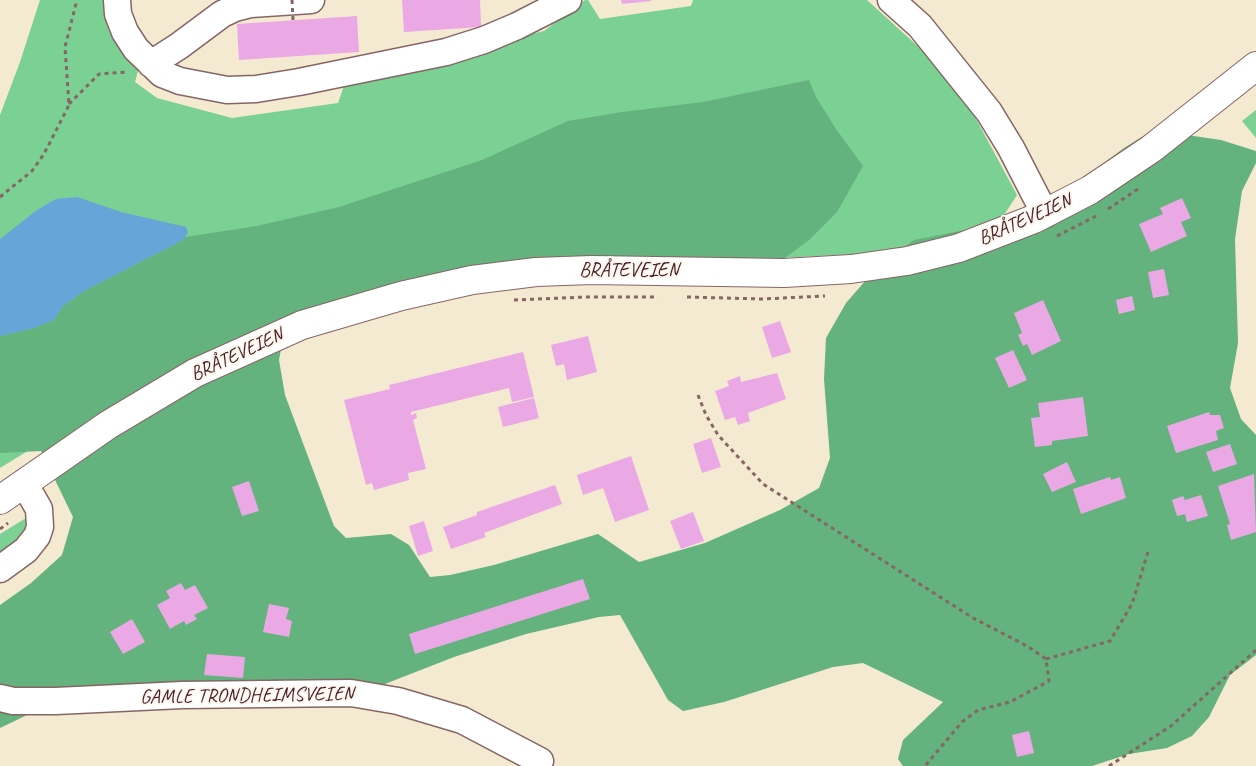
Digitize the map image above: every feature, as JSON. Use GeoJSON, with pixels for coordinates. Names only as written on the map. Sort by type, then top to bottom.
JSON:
{"type":"FeatureCollection","features":[{"type":"Feature","properties":{"kind":"main road","name":"BRÅTEVEIEN"},"geometry":{"type":"LineString","coordinates":[[0,500],[30,493],[138,406],[230,356],[302,325],[401,296],[472,280],[536,272],[592,270],[784,274],[907,261],[959,248],[1045,214],[1090,190],[1151,149],[1256,66]]}},
{"type":"Feature","properties":{"kind":"street"},"geometry":{"type":"LineString","coordinates":[[117,0],[118,14],[125,32],[136,50],[156,69],[180,81],[227,90],[256,89],[299,82],[446,52],[500,33],[568,0]]}},
{"type":"Feature","properties":{"kind":"street"},"geometry":{"type":"LineString","coordinates":[[156,69],[180,46],[214,19],[235,8],[251,4],[311,0]]}},
{"type":"Feature","properties":{"kind":"street"},"geometry":{"type":"LineString","coordinates":[[891,0],[920,26],[989,112],[1011,148],[1045,214]]}},
{"type":"Feature","properties":{"kind":"street"},"geometry":{"type":"LineString","coordinates":[[0,569],[26,550],[37,536],[40,518],[30,493]]}},
{"type":"Feature","properties":{"kind":"street","name":"GAMLE TRONDHEIMSVEIEN"},"geometry":{"type":"LineString","coordinates":[[0,698],[13,701],[48,701],[182,695],[351,693],[398,701],[462,720],[539,764]]}},
{"type":"Feature","properties":{"kind":"path"},"geometry":{"type":"LineString","coordinates":[[69,105],[65,47],[77,0]]}},
{"type":"Feature","properties":{"kind":"path"},"geometry":{"type":"LineString","coordinates":[[292,0],[293,20]]}},
{"type":"Feature","properties":{"kind":"path"},"geometry":{"type":"LineString","coordinates":[[0,197],[32,171],[44,154],[69,105],[99,74],[156,69]]}},
{"type":"Feature","properties":{"kind":"path"},"geometry":{"type":"LineString","coordinates":[[682,297],[762,299],[828,296]]}},
{"type":"Feature","properties":{"kind":"path"},"geometry":{"type":"LineString","coordinates":[[507,301],[585,297],[663,297]]}},
{"type":"Feature","properties":{"kind":"path"},"geometry":{"type":"LineString","coordinates":[[698,395],[706,415],[718,435],[762,484],[972,618],[1027,646],[1046,659],[1049,681],[1010,702],[978,710],[962,722],[925,766]]}},
{"type":"Feature","properties":{"kind":"path"},"geometry":{"type":"LineString","coordinates":[[0,529],[30,493]]}},
{"type":"Feature","properties":{"kind":"path"},"geometry":{"type":"LineString","coordinates":[[1046,659],[1110,641],[1132,604],[1148,552]]}},
{"type":"Feature","properties":{"kind":"path"},"geometry":{"type":"LineString","coordinates":[[1109,766],[1171,726],[1256,650]]}},
{"type":"Feature","properties":{"kind":"green space"},"geometry":{"type":"Polygon","coordinates":[[[40,0],[110,0],[120,47],[138,71],[135,82],[157,98],[232,118],[338,103],[346,80],[544,31],[585,0],[588,0],[600,19],[691,6],[693,0],[867,0],[934,61],[975,117],[1017,195],[1002,218],[893,252],[743,260],[533,255],[75,422],[0,468],[0,115],[40,0]]]}},
{"type":"Feature","properties":{"kind":"green space"},"geometry":{"type":"Polygon","coordinates":[[[809,80],[816,97],[836,129],[863,166],[837,212],[809,240],[778,263],[532,269],[282,344],[279,360],[285,395],[334,526],[346,538],[391,534],[409,545],[430,577],[450,575],[494,565],[598,534],[639,562],[705,543],[780,510],[819,488],[830,458],[824,379],[826,338],[846,303],[873,272],[914,240],[1000,223],[1082,179],[1124,148],[1153,130],[1221,140],[1256,151],[1256,163],[1242,191],[1235,239],[1238,343],[1230,388],[1241,419],[1256,435],[1256,655],[1230,675],[1209,717],[1192,736],[1167,748],[1129,754],[1092,766],[903,766],[898,759],[903,740],[943,702],[863,663],[833,667],[724,702],[683,711],[668,700],[620,615],[599,617],[526,634],[454,657],[367,691],[59,708],[27,715],[0,728],[0,605],[31,583],[62,555],[73,517],[41,451],[0,453],[0,336],[34,328],[54,320],[63,306],[84,291],[183,240],[185,237],[257,226],[339,207],[482,160],[568,121],[703,102],[809,80]]]}},
{"type":"Feature","properties":{"kind":"green space"},"geometry":{"type":"Polygon","coordinates":[[[1256,110],[1256,138],[1242,121],[1256,110]]]}},
{"type":"Feature","properties":{"kind":"green space"},"geometry":{"type":"Polygon","coordinates":[[[26,518],[28,530],[0,559],[0,534],[26,518]]]}},
{"type":"Feature","properties":{"kind":"water"},"geometry":{"type":"Polygon","coordinates":[[[77,197],[121,212],[186,227],[188,233],[183,240],[84,291],[63,306],[54,320],[34,328],[0,336],[0,239],[37,210],[56,199],[77,197]]]}},
{"type":"Feature","properties":{"kind":"building"},"geometry":{"type":"Polygon","coordinates":[[[402,0],[480,0],[481,27],[404,32],[402,0]]]}},
{"type":"Feature","properties":{"kind":"building"},"geometry":{"type":"Polygon","coordinates":[[[621,0],[651,0],[651,1],[622,4],[621,0]]]}},
{"type":"Feature","properties":{"kind":"building"},"geometry":{"type":"Polygon","coordinates":[[[357,16],[359,52],[239,60],[237,24],[357,16]]]}},
{"type":"Feature","properties":{"kind":"building"},"geometry":{"type":"Polygon","coordinates":[[[1182,198],[1191,218],[1181,222],[1187,236],[1151,252],[1139,224],[1163,214],[1160,208],[1182,198]]]}},
{"type":"Feature","properties":{"kind":"building"},"geometry":{"type":"Polygon","coordinates":[[[1164,269],[1169,295],[1153,298],[1148,272],[1164,269]]]}},
{"type":"Feature","properties":{"kind":"building"},"geometry":{"type":"Polygon","coordinates":[[[1132,296],[1135,310],[1119,314],[1116,300],[1132,296]]]}},
{"type":"Feature","properties":{"kind":"building"},"geometry":{"type":"Polygon","coordinates":[[[1043,300],[1061,341],[1032,355],[1027,344],[1023,346],[1018,335],[1022,333],[1014,313],[1043,300]]]}},
{"type":"Feature","properties":{"kind":"building"},"geometry":{"type":"Polygon","coordinates":[[[780,321],[791,352],[772,358],[762,327],[780,321]]]}},
{"type":"Feature","properties":{"kind":"building"},"geometry":{"type":"Polygon","coordinates":[[[588,336],[597,372],[567,380],[564,364],[556,366],[551,345],[588,336]]]}},
{"type":"Feature","properties":{"kind":"building"},"geometry":{"type":"Polygon","coordinates":[[[1013,350],[1027,380],[1009,388],[995,358],[1013,350]]]}},
{"type":"Feature","properties":{"kind":"building"},"geometry":{"type":"Polygon","coordinates":[[[523,352],[534,397],[512,402],[509,388],[411,412],[411,415],[416,413],[417,418],[413,420],[426,469],[408,473],[409,480],[374,490],[372,483],[366,485],[344,400],[390,389],[389,385],[523,352]]]}},
{"type":"Feature","properties":{"kind":"building"},"geometry":{"type":"Polygon","coordinates":[[[777,373],[786,399],[748,413],[750,421],[738,425],[735,417],[725,420],[715,391],[729,386],[727,381],[740,376],[741,382],[777,373]]]}},
{"type":"Feature","properties":{"kind":"building"},"geometry":{"type":"Polygon","coordinates":[[[1083,397],[1088,436],[1052,441],[1052,445],[1035,447],[1031,418],[1040,417],[1038,403],[1083,397]]]}},
{"type":"Feature","properties":{"kind":"building"},"geometry":{"type":"Polygon","coordinates":[[[534,398],[539,418],[503,427],[498,407],[534,398]]]}},
{"type":"Feature","properties":{"kind":"building"},"geometry":{"type":"Polygon","coordinates":[[[1209,412],[1210,415],[1220,415],[1224,428],[1216,431],[1218,440],[1176,453],[1167,426],[1209,412]]]}},
{"type":"Feature","properties":{"kind":"building"},"geometry":{"type":"Polygon","coordinates":[[[711,438],[721,467],[702,473],[693,444],[711,438]]]}},
{"type":"Feature","properties":{"kind":"building"},"geometry":{"type":"Polygon","coordinates":[[[1230,444],[1237,464],[1213,472],[1206,452],[1230,444]]]}},
{"type":"Feature","properties":{"kind":"building"},"geometry":{"type":"Polygon","coordinates":[[[631,456],[649,510],[615,522],[603,488],[583,495],[577,475],[631,456]]]}},
{"type":"Feature","properties":{"kind":"building"},"geometry":{"type":"Polygon","coordinates":[[[1067,462],[1076,482],[1052,492],[1043,474],[1067,462]]]}},
{"type":"Feature","properties":{"kind":"building"},"geometry":{"type":"Polygon","coordinates":[[[1254,474],[1256,532],[1231,540],[1227,525],[1230,524],[1218,486],[1254,474]]]}},
{"type":"Feature","properties":{"kind":"building"},"geometry":{"type":"Polygon","coordinates":[[[1110,477],[1111,480],[1120,477],[1126,498],[1081,514],[1073,489],[1110,477]]]}},
{"type":"Feature","properties":{"kind":"building"},"geometry":{"type":"Polygon","coordinates":[[[249,481],[259,511],[242,516],[232,487],[249,481]]]}},
{"type":"Feature","properties":{"kind":"building"},"geometry":{"type":"Polygon","coordinates":[[[555,485],[562,504],[484,533],[486,537],[451,549],[443,527],[477,515],[477,512],[555,485]]]}},
{"type":"Feature","properties":{"kind":"building"},"geometry":{"type":"Polygon","coordinates":[[[1201,495],[1208,516],[1187,522],[1185,514],[1177,516],[1172,500],[1183,496],[1185,500],[1201,495]]]}},
{"type":"Feature","properties":{"kind":"building"},"geometry":{"type":"Polygon","coordinates":[[[693,512],[704,541],[681,549],[670,521],[693,512]]]}},
{"type":"Feature","properties":{"kind":"building"},"geometry":{"type":"Polygon","coordinates":[[[424,521],[433,551],[418,556],[409,526],[424,521]]]}},
{"type":"Feature","properties":{"kind":"building"},"geometry":{"type":"Polygon","coordinates":[[[583,579],[590,599],[415,654],[409,634],[583,579]]]}},
{"type":"Feature","properties":{"kind":"building"},"geometry":{"type":"Polygon","coordinates":[[[181,583],[185,590],[195,585],[208,608],[194,615],[197,619],[186,625],[184,621],[170,629],[157,605],[170,598],[166,591],[181,583]]]}},
{"type":"Feature","properties":{"kind":"building"},"geometry":{"type":"Polygon","coordinates":[[[269,604],[289,608],[286,619],[292,621],[289,637],[263,632],[269,604]]]}},
{"type":"Feature","properties":{"kind":"building"},"geometry":{"type":"Polygon","coordinates":[[[132,619],[145,642],[123,654],[110,632],[132,619]]]}},
{"type":"Feature","properties":{"kind":"building"},"geometry":{"type":"Polygon","coordinates":[[[207,654],[245,657],[243,678],[204,675],[207,654]]]}},
{"type":"Feature","properties":{"kind":"building"},"geometry":{"type":"Polygon","coordinates":[[[1029,731],[1034,753],[1017,757],[1012,735],[1029,731]]]}}]}
